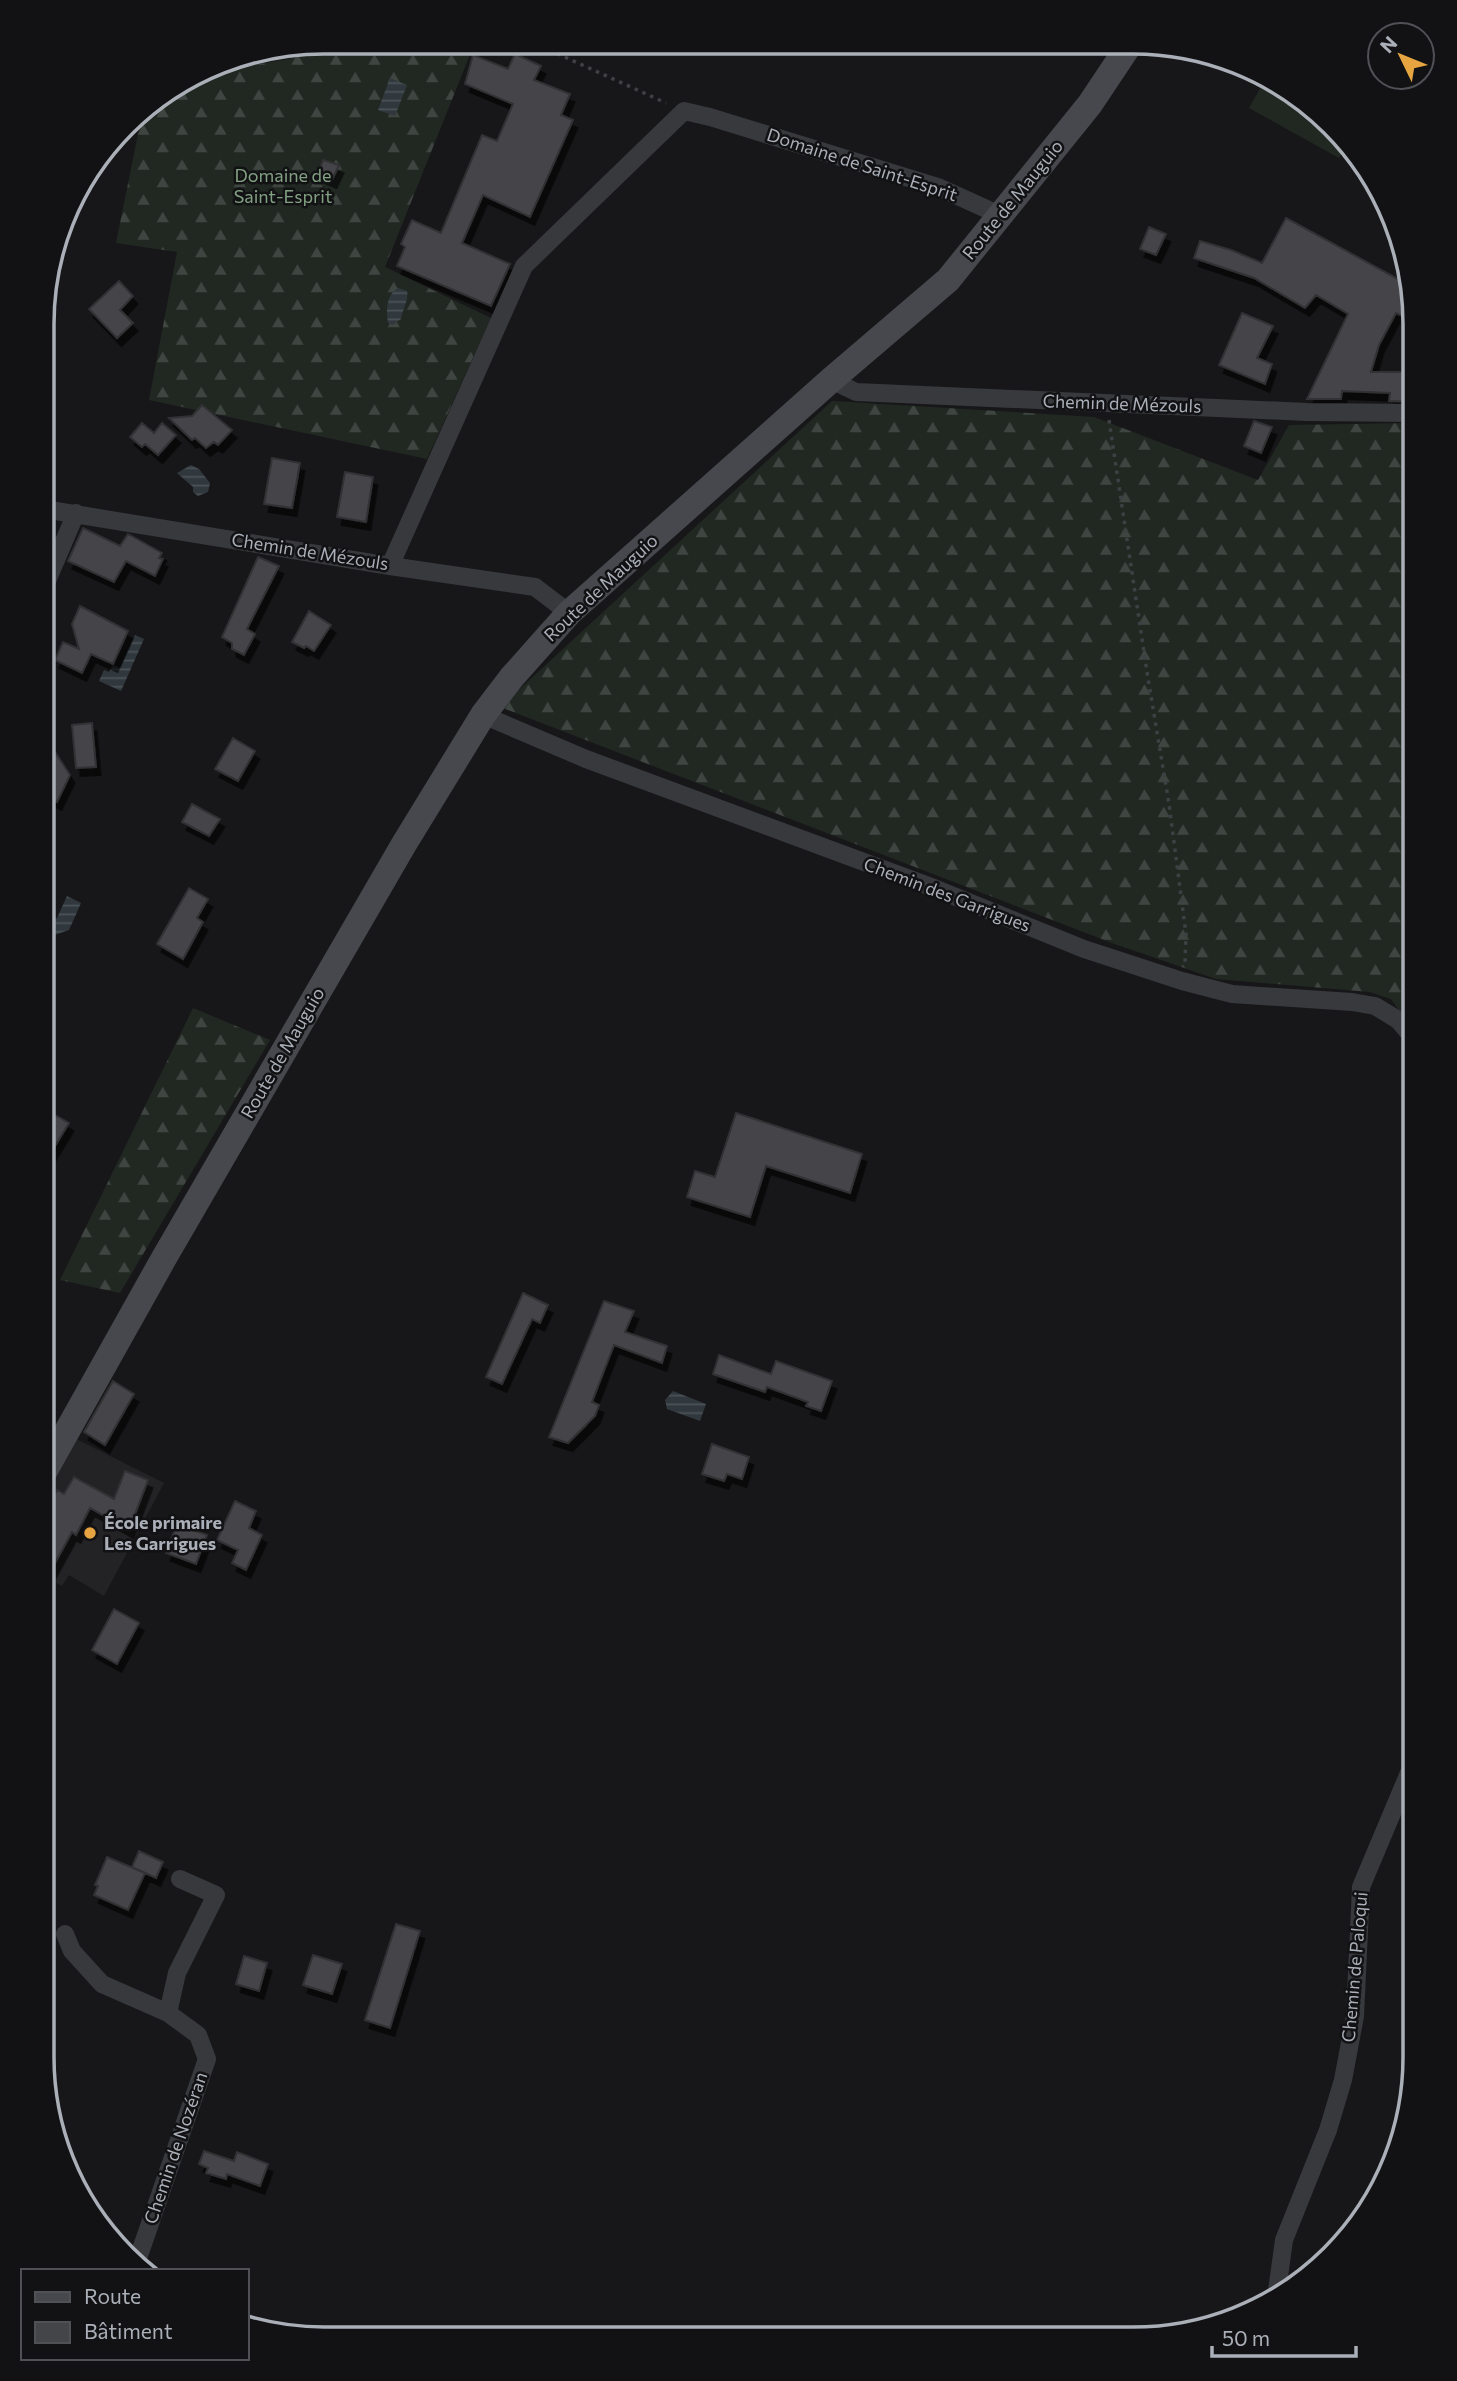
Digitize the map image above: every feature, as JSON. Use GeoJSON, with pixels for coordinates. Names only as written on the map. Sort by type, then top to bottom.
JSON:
{"type":"FeatureCollection","features":[{"type":"Feature","properties":{"kind":"street","name":"Route de Mauguio"},"geometry":{"type":"LineString","coordinates":[[54,1454],[164,1258],[404,844],[483,715],[512,677],[569,613],[831,380],[948,280],[1090,104],[1123,54]]}},
{"type":"Feature","properties":{"kind":"street","name":"Domaine de Saint-Esprit"},"geometry":{"type":"LineString","coordinates":[[684,111],[938,187],[1002,216]]}},
{"type":"Feature","properties":{"kind":"street"},"geometry":{"type":"LineString","coordinates":[[390,566],[524,265],[684,111]]}},
{"type":"Feature","properties":{"kind":"street","name":"Chemin de Mézouls"},"geometry":{"type":"LineString","coordinates":[[831,380],[856,392],[1307,412],[1403,413]]}},
{"type":"Feature","properties":{"kind":"street","name":"Chemin de Mézouls"},"geometry":{"type":"LineString","coordinates":[[54,510],[390,566],[535,587],[569,613]]}},
{"type":"Feature","properties":{"kind":"street"},"geometry":{"type":"LineString","coordinates":[[54,565],[76,513]]}},
{"type":"Feature","properties":{"kind":"street","name":"Chemin des Garrigues"},"geometry":{"type":"LineString","coordinates":[[483,715],[586,758],[934,888],[1084,949],[1182,981],[1232,994],[1375,1006],[1403,1025]]}},
{"type":"Feature","properties":{"kind":"street","name":"Chemin de Paloqui"},"geometry":{"type":"LineString","coordinates":[[1278,2284],[1284,2240],[1328,2130],[1343,2080],[1355,2016],[1361,1887],[1403,1789]]}},
{"type":"Feature","properties":{"kind":"street"},"geometry":{"type":"LineString","coordinates":[[167,2013],[177,1973],[216,1895],[180,1879]]}},
{"type":"Feature","properties":{"kind":"street","name":"Chemin de Nozéran"},"geometry":{"type":"LineString","coordinates":[[65,1934],[72,1951],[102,1984],[167,2013],[198,2035],[207,2059],[139,2254]]}},
{"type":"Feature","properties":{"kind":"path"},"geometry":{"type":"LineString","coordinates":[[558,54],[684,111]]}},
{"type":"Feature","properties":{"kind":"path"},"geometry":{"type":"LineString","coordinates":[[1107,404],[1169,804],[1186,934],[1182,981]]}},
{"type":"Feature","properties":{"kind":"shaded area"},"geometry":{"type":"Polygon","coordinates":[[[390,78],[407,85],[395,116],[378,110],[390,78]]]}},
{"type":"Feature","properties":{"kind":"shaded area"},"geometry":{"type":"Polygon","coordinates":[[[398,288],[407,291],[407,298],[401,319],[393,325],[388,323],[388,304],[391,295],[398,288]]]}},
{"type":"Feature","properties":{"kind":"shaded area"},"geometry":{"type":"Polygon","coordinates":[[[191,465],[199,469],[210,483],[208,492],[198,496],[193,492],[193,487],[177,473],[191,465]]]}},
{"type":"Feature","properties":{"kind":"shaded area"},"geometry":{"type":"Polygon","coordinates":[[[135,635],[144,639],[121,691],[99,681],[104,670],[109,672],[113,665],[120,668],[135,635]]]}},
{"type":"Feature","properties":{"kind":"shaded area"},"geometry":{"type":"Polygon","coordinates":[[[67,896],[81,903],[69,930],[54,935],[54,919],[67,896]]]}},
{"type":"Feature","properties":{"kind":"shaded area"},"geometry":{"type":"Polygon","coordinates":[[[673,1391],[706,1404],[700,1421],[667,1409],[665,1400],[673,1391]]]}},
{"type":"Feature","properties":{"kind":"shaded area","name":"École primaire Les Garrigues"},"geometry":{"type":"Polygon","coordinates":[[[72,1437],[164,1483],[104,1596],[69,1575],[62,1586],[54,1582],[54,1471],[72,1437]]]}},
{"type":"Feature","properties":{"kind":"green space","name":"Domaine de Saint-Esprit"},"geometry":{"type":"Polygon","coordinates":[[[470,54],[385,267],[491,318],[427,459],[149,400],[177,252],[116,243],[139,127],[189,90],[242,67],[312,55],[470,54]]]}},
{"type":"Feature","properties":{"kind":"green space"},"geometry":{"type":"Polygon","coordinates":[[[1261,87],[1311,121],[1342,153],[1339,158],[1249,108],[1261,87]]]}},
{"type":"Feature","properties":{"kind":"green space"},"geometry":{"type":"Polygon","coordinates":[[[832,401],[1094,417],[1258,480],[1289,425],[1403,423],[1403,1016],[1391,999],[1370,992],[1216,979],[1112,943],[500,707],[832,401]]]}},
{"type":"Feature","properties":{"kind":"green space"},"geometry":{"type":"Polygon","coordinates":[[[193,1008],[270,1040],[120,1293],[60,1280],[193,1008]]]}},
{"type":"Feature","properties":{"kind":"building"},"geometry":{"type":"Polygon","coordinates":[[[515,54],[541,66],[534,80],[570,94],[561,115],[573,120],[530,217],[483,195],[462,243],[510,264],[491,306],[397,266],[405,247],[401,244],[412,220],[441,233],[482,135],[497,141],[513,104],[465,84],[473,55],[508,69],[515,54]]]}},
{"type":"Feature","properties":{"kind":"building"},"geometry":{"type":"Polygon","coordinates":[[[323,160],[339,165],[332,180],[318,174],[323,160]]]}},
{"type":"Feature","properties":{"kind":"building"},"geometry":{"type":"Polygon","coordinates":[[[1286,218],[1399,280],[1403,316],[1396,313],[1379,345],[1371,372],[1403,372],[1403,402],[1389,401],[1390,393],[1342,391],[1341,399],[1307,399],[1348,314],[1316,295],[1305,308],[1254,278],[1194,258],[1200,241],[1262,263],[1286,218]]]}},
{"type":"Feature","properties":{"kind":"building"},"geometry":{"type":"Polygon","coordinates":[[[1149,227],[1166,234],[1156,255],[1140,249],[1149,227]]]}},
{"type":"Feature","properties":{"kind":"building"},"geometry":{"type":"Polygon","coordinates":[[[119,281],[133,296],[120,310],[133,323],[117,338],[89,309],[119,281]]]}},
{"type":"Feature","properties":{"kind":"building"},"geometry":{"type":"Polygon","coordinates":[[[1242,313],[1273,326],[1257,358],[1272,364],[1265,384],[1219,365],[1242,313]]]}},
{"type":"Feature","properties":{"kind":"building"},"geometry":{"type":"Polygon","coordinates":[[[202,405],[232,430],[218,445],[214,442],[206,448],[195,438],[192,440],[169,418],[192,416],[202,405]]]}},
{"type":"Feature","properties":{"kind":"building"},"geometry":{"type":"Polygon","coordinates":[[[1254,421],[1272,427],[1261,453],[1244,446],[1254,421]]]}},
{"type":"Feature","properties":{"kind":"building"},"geometry":{"type":"Polygon","coordinates":[[[142,423],[154,433],[162,423],[176,435],[158,455],[145,444],[142,447],[130,437],[142,423]]]}},
{"type":"Feature","properties":{"kind":"building"},"geometry":{"type":"Polygon","coordinates":[[[272,458],[300,463],[292,508],[264,504],[272,458]]]}},
{"type":"Feature","properties":{"kind":"building"},"geometry":{"type":"Polygon","coordinates":[[[345,472],[373,477],[366,522],[337,517],[345,472]]]}},
{"type":"Feature","properties":{"kind":"building"},"geometry":{"type":"Polygon","coordinates":[[[83,528],[120,546],[128,534],[162,553],[159,558],[163,559],[155,576],[126,561],[114,582],[68,561],[83,528]]]}},
{"type":"Feature","properties":{"kind":"building"},"geometry":{"type":"Polygon","coordinates":[[[258,557],[279,566],[247,629],[255,634],[244,655],[232,649],[232,643],[222,637],[258,557]]]}},
{"type":"Feature","properties":{"kind":"building"},"geometry":{"type":"Polygon","coordinates":[[[80,606],[128,631],[113,664],[91,654],[82,673],[55,660],[63,642],[79,649],[72,624],[80,606]]]}},
{"type":"Feature","properties":{"kind":"building"},"geometry":{"type":"Polygon","coordinates":[[[309,611],[331,625],[314,651],[292,642],[309,611]]]}},
{"type":"Feature","properties":{"kind":"building"},"geometry":{"type":"Polygon","coordinates":[[[92,723],[96,767],[76,768],[72,725],[92,723]]]}},
{"type":"Feature","properties":{"kind":"building"},"geometry":{"type":"Polygon","coordinates":[[[233,738],[255,751],[238,781],[215,769],[233,738]]]}},
{"type":"Feature","properties":{"kind":"building"},"geometry":{"type":"Polygon","coordinates":[[[54,750],[70,775],[57,802],[54,801],[54,750]]]}},
{"type":"Feature","properties":{"kind":"building"},"geometry":{"type":"Polygon","coordinates":[[[192,804],[220,819],[209,836],[182,822],[192,804]]]}},
{"type":"Feature","properties":{"kind":"building"},"geometry":{"type":"Polygon","coordinates":[[[189,888],[208,899],[197,918],[203,922],[183,959],[157,944],[189,888]]]}},
{"type":"Feature","properties":{"kind":"building"},"geometry":{"type":"Polygon","coordinates":[[[736,1113],[862,1154],[850,1193],[766,1166],[750,1217],[687,1197],[695,1171],[715,1177],[736,1113]]]}},
{"type":"Feature","properties":{"kind":"building"},"geometry":{"type":"Polygon","coordinates":[[[54,1114],[69,1123],[54,1148],[54,1114]]]}},
{"type":"Feature","properties":{"kind":"building"},"geometry":{"type":"Polygon","coordinates":[[[523,1293],[548,1305],[540,1323],[532,1319],[502,1384],[486,1377],[523,1293]]]}},
{"type":"Feature","properties":{"kind":"building"},"geometry":{"type":"Polygon","coordinates":[[[604,1301],[634,1311],[625,1332],[667,1346],[662,1363],[614,1345],[592,1402],[599,1405],[595,1416],[568,1443],[549,1437],[604,1301]]]}},
{"type":"Feature","properties":{"kind":"building"},"geometry":{"type":"Polygon","coordinates":[[[719,1355],[771,1374],[776,1361],[832,1381],[821,1411],[806,1406],[808,1402],[767,1387],[765,1392],[713,1374],[719,1355]]]}},
{"type":"Feature","properties":{"kind":"building"},"geometry":{"type":"Polygon","coordinates":[[[113,1381],[134,1394],[105,1445],[84,1432],[113,1381]]]}},
{"type":"Feature","properties":{"kind":"building"},"geometry":{"type":"Polygon","coordinates":[[[712,1444],[749,1457],[742,1479],[727,1474],[724,1481],[702,1474],[712,1444]]]}},
{"type":"Feature","properties":{"kind":"building"},"geometry":{"type":"Polygon","coordinates":[[[125,1471],[148,1480],[129,1530],[90,1508],[76,1535],[72,1532],[54,1565],[54,1496],[57,1490],[64,1494],[74,1477],[114,1499],[125,1471]]]}},
{"type":"Feature","properties":{"kind":"building"},"geometry":{"type":"Polygon","coordinates":[[[235,1501],[256,1511],[249,1528],[262,1535],[246,1570],[232,1563],[238,1550],[217,1540],[235,1501]]]}},
{"type":"Feature","properties":{"kind":"building"},"geometry":{"type":"Polygon","coordinates":[[[177,1524],[207,1535],[196,1564],[166,1553],[177,1524]]]}},
{"type":"Feature","properties":{"kind":"building"},"geometry":{"type":"Polygon","coordinates":[[[114,1609],[139,1623],[117,1664],[92,1650],[114,1609]]]}},
{"type":"Feature","properties":{"kind":"building"},"geometry":{"type":"Polygon","coordinates":[[[139,1851],[163,1862],[156,1878],[132,1867],[139,1851]]]}},
{"type":"Feature","properties":{"kind":"building"},"geometry":{"type":"Polygon","coordinates":[[[107,1857],[145,1873],[128,1910],[94,1895],[98,1886],[95,1885],[107,1857]]]}},
{"type":"Feature","properties":{"kind":"building"},"geometry":{"type":"Polygon","coordinates":[[[396,1924],[420,1931],[390,2028],[365,2020],[396,1924]]]}},
{"type":"Feature","properties":{"kind":"building"},"geometry":{"type":"Polygon","coordinates":[[[313,1955],[342,1964],[332,1994],[303,1985],[313,1955]]]}},
{"type":"Feature","properties":{"kind":"building"},"geometry":{"type":"Polygon","coordinates":[[[244,1956],[267,1963],[259,1991],[236,1984],[244,1956]]]}},
{"type":"Feature","properties":{"kind":"building"},"geometry":{"type":"Polygon","coordinates":[[[204,2151],[234,2161],[237,2152],[268,2164],[260,2186],[227,2174],[226,2179],[206,2173],[208,2168],[199,2164],[204,2151]]]}},
{"type":"Feature","properties":{"kind":"place","name":"École primaire Les Garrigues"},"geometry":{"type":"Point","coordinates":[90,1533]}}]}
